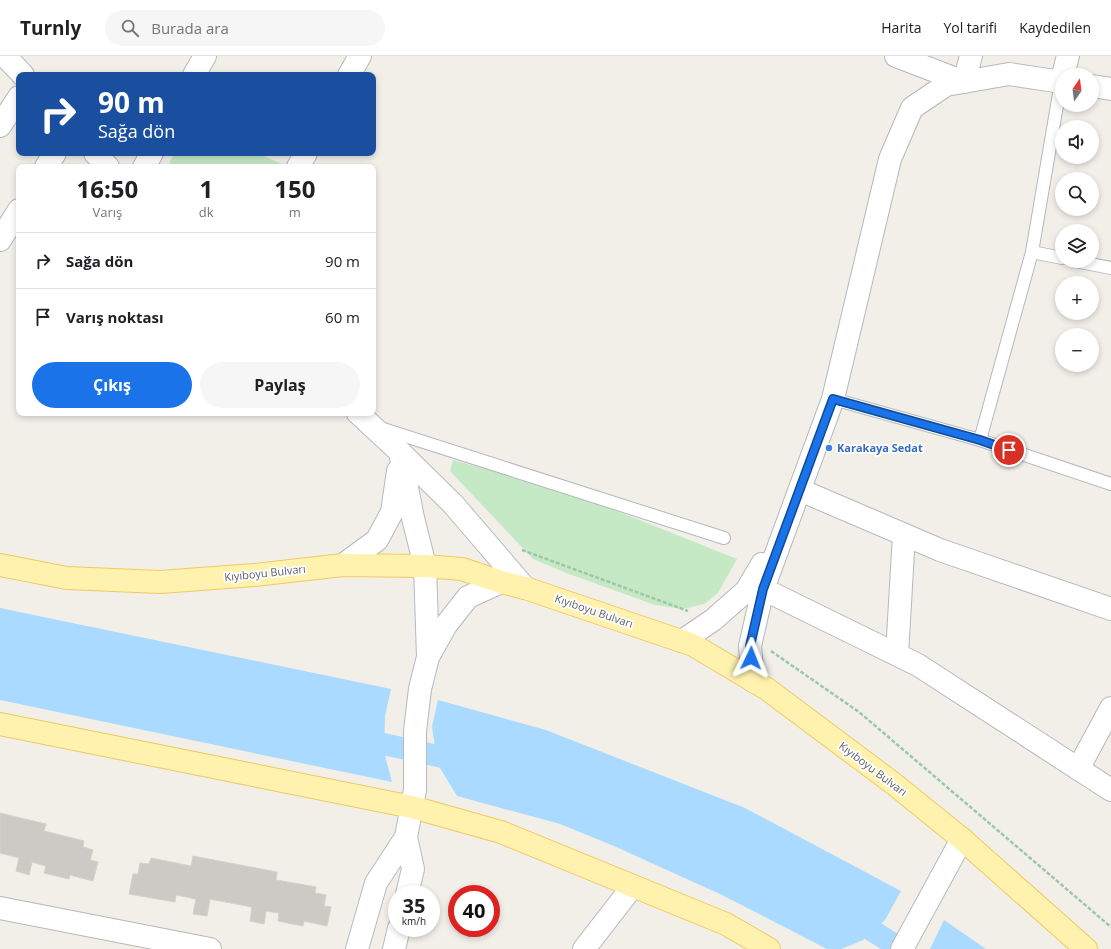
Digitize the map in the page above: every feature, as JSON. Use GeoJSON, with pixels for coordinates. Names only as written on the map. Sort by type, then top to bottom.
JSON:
{"type":"FeatureCollection","features":[{"type":"Feature","properties":{"kind":"main road","name":"Kıyıboyu Bulvarı"},"geometry":{"type":"LineString","coordinates":[[0,565],[67,578],[160,582],[254,575],[343,565],[425,566],[462,569],[525,588],[682,641],[693,645],[767,689],[894,784],[962,839],[1086,949]]}},
{"type":"Feature","properties":{"kind":"main road"},"geometry":{"type":"LineString","coordinates":[[0,724],[414,798],[726,924],[766,948]]}},
{"type":"Feature","properties":{"kind":"street"},"geometry":{"type":"LineString","coordinates":[[5,56],[20,72]]}},
{"type":"Feature","properties":{"kind":"street"},"geometry":{"type":"LineString","coordinates":[[196,72],[205,56]]}},
{"type":"Feature","properties":{"kind":"street"},"geometry":{"type":"LineString","coordinates":[[351,72],[360,56]]}},
{"type":"Feature","properties":{"kind":"street"},"geometry":{"type":"LineString","coordinates":[[964,82],[972,56]]}},
{"type":"Feature","properties":{"kind":"street"},"geometry":{"type":"LineString","coordinates":[[1065,68],[1068,56]]}},
{"type":"Feature","properties":{"kind":"street"},"geometry":{"type":"LineString","coordinates":[[899,57],[964,82]]}},
{"type":"Feature","properties":{"kind":"street"},"geometry":{"type":"LineString","coordinates":[[753,681],[750,646],[763,589],[833,399],[890,159],[912,108],[946,84],[1009,74],[1055,78]]}},
{"type":"Feature","properties":{"kind":"street"},"geometry":{"type":"LineString","coordinates":[[1099,87],[1111,89]]}},
{"type":"Feature","properties":{"kind":"street"},"geometry":{"type":"LineString","coordinates":[[0,126],[16,101]]}},
{"type":"Feature","properties":{"kind":"street"},"geometry":{"type":"LineString","coordinates":[[99,156],[105,164]]}},
{"type":"Feature","properties":{"kind":"street"},"geometry":{"type":"LineString","coordinates":[[0,240],[16,215]]}},
{"type":"Feature","properties":{"kind":"street"},"geometry":{"type":"LineString","coordinates":[[364,419],[454,504],[525,588]]}},
{"type":"Feature","properties":{"kind":"street"},"geometry":{"type":"LineString","coordinates":[[343,565],[377,540],[392,512],[400,452]]}},
{"type":"Feature","properties":{"kind":"street"},"geometry":{"type":"LineString","coordinates":[[400,452],[413,518],[425,566],[428,657]]}},
{"type":"Feature","properties":{"kind":"street"},"geometry":{"type":"LineString","coordinates":[[800,490],[940,550],[1111,610]]}},
{"type":"Feature","properties":{"kind":"street"},"geometry":{"type":"LineString","coordinates":[[682,641],[713,620],[746,591],[791,513]]}},
{"type":"Feature","properties":{"kind":"street"},"geometry":{"type":"LineString","coordinates":[[897,654],[904,535]]}},
{"type":"Feature","properties":{"kind":"street"},"geometry":{"type":"LineString","coordinates":[[357,949],[376,883],[406,837],[414,798],[415,731],[420,689],[428,657],[446,625],[468,597],[501,582]]}},
{"type":"Feature","properties":{"kind":"street"},"geometry":{"type":"LineString","coordinates":[[763,589],[918,665],[1111,790]]}},
{"type":"Feature","properties":{"kind":"street"},"geometry":{"type":"LineString","coordinates":[[1078,769],[1111,708]]}},
{"type":"Feature","properties":{"kind":"street"},"geometry":{"type":"LineString","coordinates":[[406,837],[414,869],[410,885]]}},
{"type":"Feature","properties":{"kind":"street"},"geometry":{"type":"LineString","coordinates":[[902,949],[962,839]]}},
{"type":"Feature","properties":{"kind":"street"},"geometry":{"type":"LineString","coordinates":[[584,949],[633,886]]}},
{"type":"Feature","properties":{"kind":"street"},"geometry":{"type":"LineString","coordinates":[[0,908],[210,949]]}},
{"type":"Feature","properties":{"kind":"street"},"geometry":{"type":"LineString","coordinates":[[394,949],[397,937]]}},
{"type":"Feature","properties":{"kind":"lane"},"geometry":{"type":"LineString","coordinates":[[980,440],[1032,252],[1056,112]]}},
{"type":"Feature","properties":{"kind":"lane"},"geometry":{"type":"LineString","coordinates":[[1032,252],[1055,257]]}},
{"type":"Feature","properties":{"kind":"lane"},"geometry":{"type":"LineString","coordinates":[[1099,266],[1111,268]]}},
{"type":"Feature","properties":{"kind":"lane"},"geometry":{"type":"LineString","coordinates":[[833,399],[980,440],[1111,484]]}},
{"type":"Feature","properties":{"kind":"lane"},"geometry":{"type":"LineString","coordinates":[[364,419],[724,538]]}},
{"type":"Feature","properties":{"kind":"green space"},"geometry":{"type":"Polygon","coordinates":[[[173,156],[264,156],[282,164],[172,164],[169,163],[173,156]]]}},
{"type":"Feature","properties":{"kind":"green space"},"geometry":{"type":"Polygon","coordinates":[[[453,460],[579,496],[737,559],[718,593],[704,604],[683,609],[655,605],[569,574],[533,559],[450,471],[453,460]]]}},
{"type":"Feature","properties":{"kind":"water"},"geometry":{"type":"Polygon","coordinates":[[[0,608],[391,689],[385,716],[384,752],[392,782],[0,700],[0,608]]]}},
{"type":"Feature","properties":{"kind":"water"},"geometry":{"type":"Polygon","coordinates":[[[438,700],[546,730],[745,808],[901,891],[885,920],[863,940],[841,949],[827,949],[722,895],[614,846],[560,824],[457,796],[437,763],[432,726],[438,700]]]}},
{"type":"Feature","properties":{"kind":"water"},"geometry":{"type":"Polygon","coordinates":[[[944,920],[986,949],[930,949],[944,920]]]}},
{"type":"Feature","properties":{"kind":"building"},"geometry":{"type":"Polygon","coordinates":[[[0,813],[46,824],[44,831],[84,841],[83,847],[93,850],[90,860],[98,862],[93,881],[70,875],[69,879],[44,873],[46,866],[32,862],[29,875],[16,871],[19,858],[0,853],[0,813]]]}},
{"type":"Feature","properties":{"kind":"building"},"geometry":{"type":"Polygon","coordinates":[[[193,856],[277,872],[276,880],[316,887],[315,893],[326,895],[324,906],[331,907],[327,926],[304,921],[303,926],[278,921],[279,913],[266,911],[264,924],[250,921],[252,907],[210,899],[207,916],[193,914],[196,899],[176,895],[175,902],[129,894],[133,874],[138,874],[140,863],[149,864],[151,858],[191,866],[193,856]]]}},
{"type":"Feature","properties":{"kind":"waterway"},"geometry":{"type":"LineString","coordinates":[[356,738],[465,762]]}},
{"type":"Feature","properties":{"kind":"waterway"},"geometry":{"type":"LineString","coordinates":[[848,915],[901,949]]}},
{"type":"Feature","properties":{"kind":"place","name":"Karakaya Sedat"},"geometry":{"type":"Point","coordinates":[829,448]}},
{"type":"Feature","properties":{"kind":"route"},"geometry":{"type":"LineString","coordinates":[[751,658],[750,646],[763,589],[833,399],[980,440],[1009,450]]}}]}
